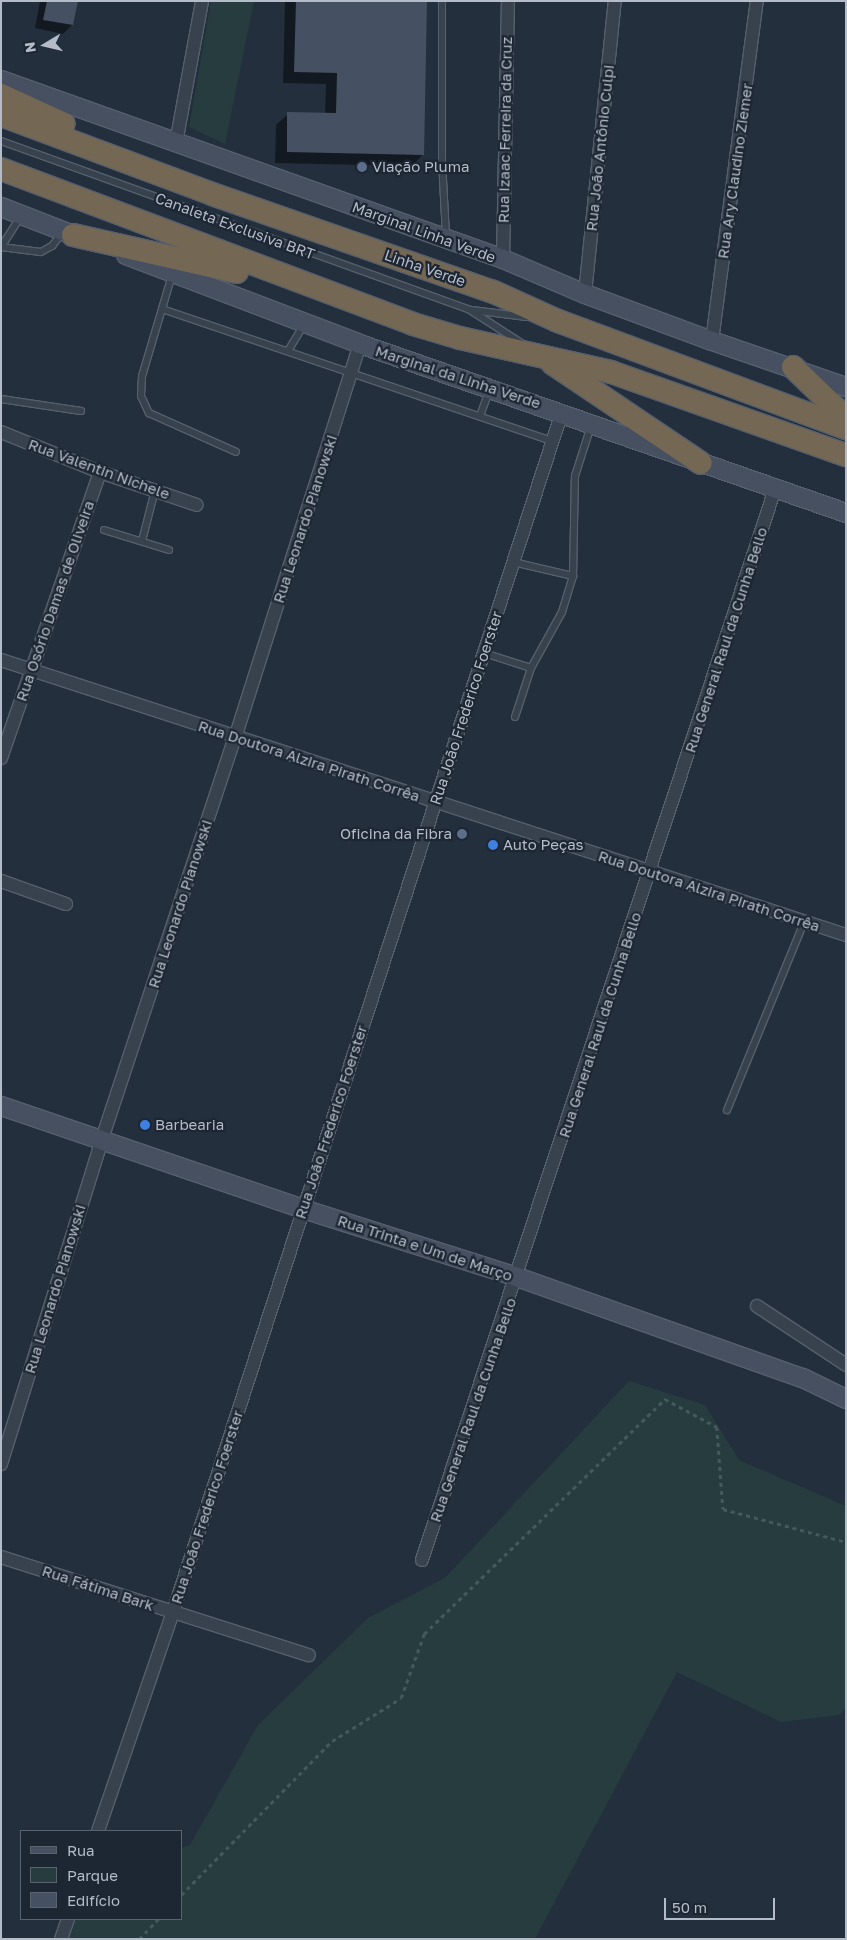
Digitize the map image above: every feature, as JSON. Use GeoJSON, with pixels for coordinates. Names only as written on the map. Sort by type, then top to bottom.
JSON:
{"type":"FeatureCollection","features":[{"type":"Feature","properties":{"kind":"highway"},"geometry":{"type":"LineString","coordinates":[[1,95],[212,194]]}},
{"type":"Feature","properties":{"kind":"highway","name":"Linha Verde"},"geometry":{"type":"LineString","coordinates":[[1,115],[212,194],[494,292],[558,321],[846,428]]}},
{"type":"Feature","properties":{"kind":"highway"},"geometry":{"type":"LineString","coordinates":[[1,169],[347,298],[460,338],[539,354],[611,372],[846,455]]}},
{"type":"Feature","properties":{"kind":"highway"},"geometry":{"type":"LineString","coordinates":[[68,233],[214,265],[296,292],[347,298]]}},
{"type":"Feature","properties":{"kind":"highway"},"geometry":{"type":"LineString","coordinates":[[539,354],[701,463]]}},
{"type":"Feature","properties":{"kind":"highway"},"geometry":{"type":"LineString","coordinates":[[792,367],[846,418]]}},
{"type":"Feature","properties":{"kind":"main road","name":"Marginal Linha Verde"},"geometry":{"type":"LineString","coordinates":[[1,80],[502,260],[585,294],[712,341],[846,386]]}},
{"type":"Feature","properties":{"kind":"main road"},"geometry":{"type":"LineString","coordinates":[[1,208],[68,233]]}},
{"type":"Feature","properties":{"kind":"main road","name":"Marginal da Linha Verde"},"geometry":{"type":"LineString","coordinates":[[68,233],[360,344],[562,412],[846,513]]}},
{"type":"Feature","properties":{"kind":"main road","name":"Rua Trinta e Um de Março"},"geometry":{"type":"LineString","coordinates":[[1,1106],[101,1142],[303,1209],[517,1277],[803,1378],[846,1399]]}},
{"type":"Feature","properties":{"kind":"street"},"geometry":{"type":"LineString","coordinates":[[176,143],[202,1]]}},
{"type":"Feature","properties":{"kind":"street","name":"Rua Izaac Ferreira da Cruz"},"geometry":{"type":"LineString","coordinates":[[502,260],[508,1]]}},
{"type":"Feature","properties":{"kind":"street","name":"Rua João Antônio Culpi"},"geometry":{"type":"LineString","coordinates":[[585,294],[615,1]]}},
{"type":"Feature","properties":{"kind":"street","name":"Rua Ary Claudino Ziemer"},"geometry":{"type":"LineString","coordinates":[[712,341],[757,1]]}},
{"type":"Feature","properties":{"kind":"street","name":"Rua Leonardo Pianowski"},"geometry":{"type":"LineString","coordinates":[[1,1464],[101,1142],[235,738],[360,344]]}},
{"type":"Feature","properties":{"kind":"street","name":"Rua João Frederico Foerster"},"geometry":{"type":"LineString","coordinates":[[98,1830],[173,1612],[562,412]]}},
{"type":"Feature","properties":{"kind":"street","name":"Rua Valentin Nichele"},"geometry":{"type":"LineString","coordinates":[[1,432],[100,472],[197,505]]}},
{"type":"Feature","properties":{"kind":"street","name":"Rua Osório Damas de Oliveira"},"geometry":{"type":"LineString","coordinates":[[1,758],[29,671],[100,472]]}},
{"type":"Feature","properties":{"kind":"street","name":"Rua General Raul da Cunha Bello"},"geometry":{"type":"LineString","coordinates":[[422,1560],[651,872],[775,489]]}},
{"type":"Feature","properties":{"kind":"street","name":"Rua Doutora Alzira Pirath Corrêa"},"geometry":{"type":"LineString","coordinates":[[1,660],[29,671],[846,935]]}},
{"type":"Feature","properties":{"kind":"street"},"geometry":{"type":"LineString","coordinates":[[1,881],[66,904]]}},
{"type":"Feature","properties":{"kind":"street"},"geometry":{"type":"LineString","coordinates":[[757,1306],[846,1365]]}},
{"type":"Feature","properties":{"kind":"street","name":"Rua Fátima Bark"},"geometry":{"type":"LineString","coordinates":[[1,1557],[309,1655]]}},
{"type":"Feature","properties":{"kind":"street"},"geometry":{"type":"LineString","coordinates":[[61,1939],[68,1920]]}},
{"type":"Feature","properties":{"kind":"lane"},"geometry":{"type":"LineString","coordinates":[[442,1],[442,160],[446,240]]}},
{"type":"Feature","properties":{"kind":"lane","name":"Canaleta Exclusiva BRT"},"geometry":{"type":"LineString","coordinates":[[1,141],[470,310],[558,321]]}},
{"type":"Feature","properties":{"kind":"lane"},"geometry":{"type":"LineString","coordinates":[[21,215],[1,247],[41,252],[68,233]]}},
{"type":"Feature","properties":{"kind":"lane"},"geometry":{"type":"LineString","coordinates":[[172,273],[142,376],[141,396],[149,413],[236,452]]}},
{"type":"Feature","properties":{"kind":"lane"},"geometry":{"type":"LineString","coordinates":[[162,309],[552,440]]}},
{"type":"Feature","properties":{"kind":"lane","name":"Canaleta Exclusiva BRT"},"geometry":{"type":"LineString","coordinates":[[470,310],[539,354]]}},
{"type":"Feature","properties":{"kind":"lane"},"geometry":{"type":"LineString","coordinates":[[288,351],[304,323]]}},
{"type":"Feature","properties":{"kind":"lane"},"geometry":{"type":"LineString","coordinates":[[480,416],[490,389]]}},
{"type":"Feature","properties":{"kind":"lane"},"geometry":{"type":"LineString","coordinates":[[1,400],[81,411]]}},
{"type":"Feature","properties":{"kind":"lane"},"geometry":{"type":"LineString","coordinates":[[516,717],[531,668],[562,612],[573,576],[575,476],[592,423]]}},
{"type":"Feature","properties":{"kind":"lane"},"geometry":{"type":"LineString","coordinates":[[142,541],[155,490]]}},
{"type":"Feature","properties":{"kind":"lane"},"geometry":{"type":"LineString","coordinates":[[104,530],[169,550]]}},
{"type":"Feature","properties":{"kind":"lane"},"geometry":{"type":"LineString","coordinates":[[513,562],[573,576]]}},
{"type":"Feature","properties":{"kind":"lane"},"geometry":{"type":"LineString","coordinates":[[484,653],[531,668]]}},
{"type":"Feature","properties":{"kind":"lane"},"geometry":{"type":"LineString","coordinates":[[727,1110],[804,922]]}},
{"type":"Feature","properties":{"kind":"path"},"geometry":{"type":"LineString","coordinates":[[182,1894],[332,1741],[401,1698],[424,1634],[665,1399],[717,1427],[723,1509],[846,1542]]}},
{"type":"Feature","properties":{"kind":"path"},"geometry":{"type":"LineString","coordinates":[[139,1939],[157,1920]]}},
{"type":"Feature","properties":{"kind":"green space"},"geometry":{"type":"Polygon","coordinates":[[[211,1],[254,1],[225,144],[189,127],[211,1]]]}},
{"type":"Feature","properties":{"kind":"green space"},"geometry":{"type":"Polygon","coordinates":[[[629,1381],[705,1405],[739,1460],[846,1506],[846,1708],[839,1715],[781,1722],[677,1672],[535,1939],[68,1939],[75,1920],[182,1920],[182,1848],[190,1845],[258,1725],[368,1618],[445,1578],[629,1381]]]}},
{"type":"Feature","properties":{"kind":"building"},"geometry":{"type":"Polygon","coordinates":[[[47,1],[78,1],[73,25],[43,20],[47,1]]]}},
{"type":"Feature","properties":{"kind":"building"},"geometry":{"type":"Polygon","coordinates":[[[296,1],[427,1],[424,155],[287,152],[287,112],[336,113],[337,73],[294,72],[296,1]]]}},
{"type":"Feature","properties":{"kind":"place","name":"Viação Pluma"},"geometry":{"type":"Point","coordinates":[362,167]}},
{"type":"Feature","properties":{"kind":"place","name":"Oficina da Fibra"},"geometry":{"type":"Point","coordinates":[462,834]}},
{"type":"Feature","properties":{"kind":"place","name":"Auto Peças"},"geometry":{"type":"Point","coordinates":[493,845]}},
{"type":"Feature","properties":{"kind":"place","name":"Barbearia"},"geometry":{"type":"Point","coordinates":[145,1125]}}]}
